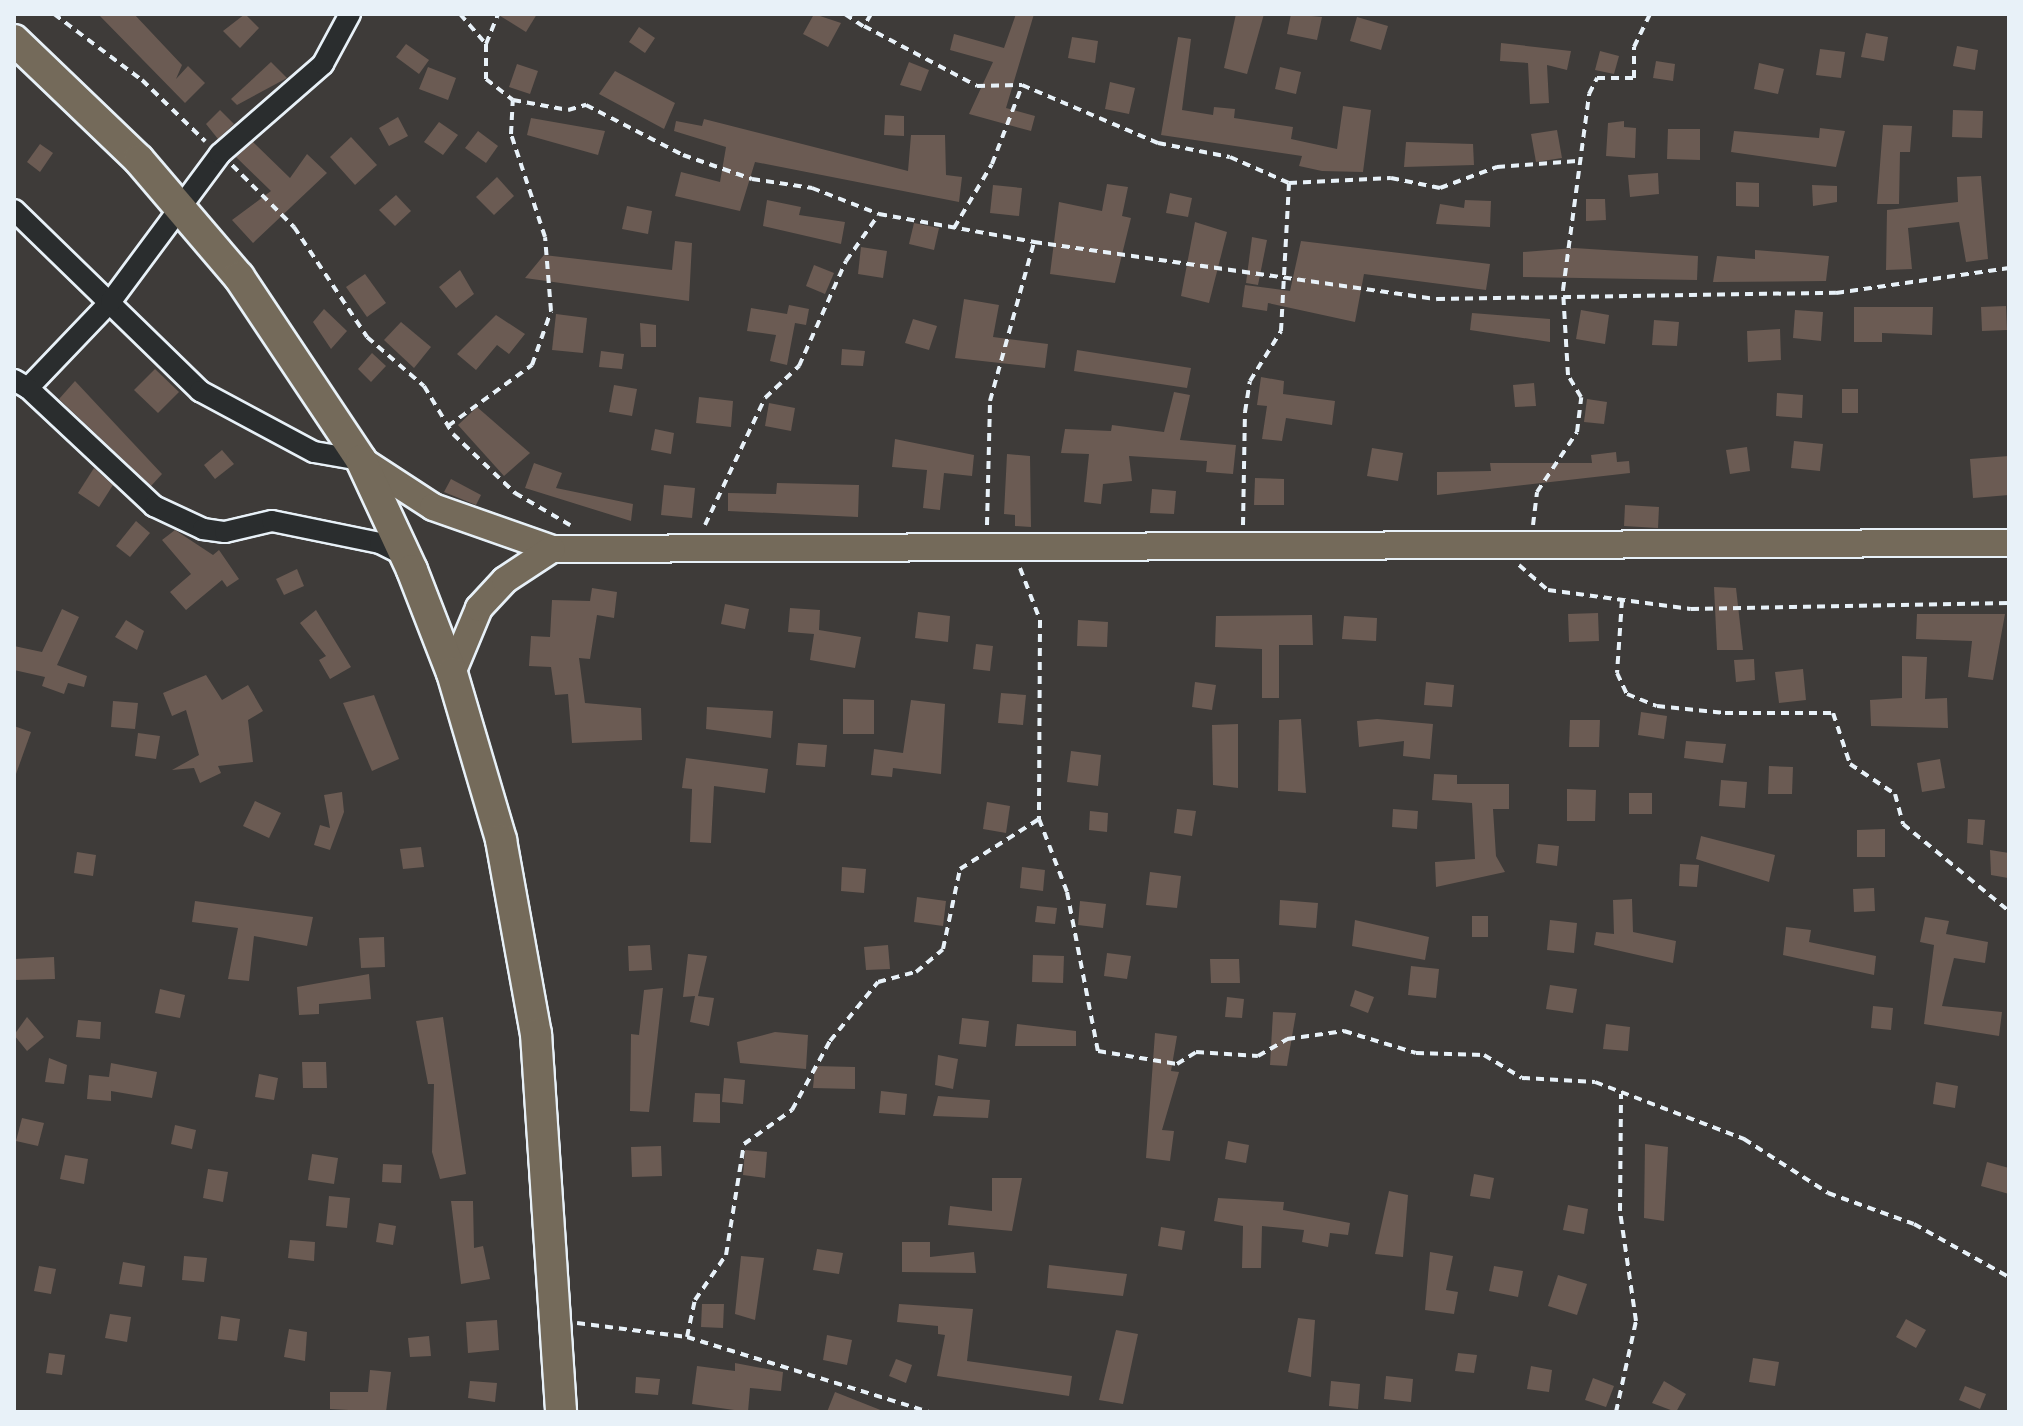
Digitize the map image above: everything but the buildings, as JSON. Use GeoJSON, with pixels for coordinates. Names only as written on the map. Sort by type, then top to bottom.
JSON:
{"type":"FeatureCollection","features":[{"type":"Feature","properties":{"kind":"highway"},"geometry":{"type":"LineString","coordinates":[[14,40],[184,211],[262,307],[361,460],[405,556],[452,673],[501,840],[536,1034],[561,1412]]}},
{"type":"Feature","properties":{"kind":"main road"},"geometry":{"type":"LineString","coordinates":[[361,460],[433,507],[552,549],[1013,551],[2009,543]]}},
{"type":"Feature","properties":{"kind":"main road"},"geometry":{"type":"LineString","coordinates":[[452,673],[479,608],[505,580],[552,549]]}},
{"type":"Feature","properties":{"kind":"street"},"geometry":{"type":"LineString","coordinates":[[350,14],[323,64],[220,154],[184,211],[111,301],[21,384],[154,506],[203,529],[225,532],[272,521],[380,543],[405,556]]}},
{"type":"Feature","properties":{"kind":"street"},"geometry":{"type":"LineString","coordinates":[[14,210],[111,301],[200,391],[314,452],[361,460]]}},
{"type":"Feature","properties":{"kind":"path"},"geometry":{"type":"LineString","coordinates":[[54,14],[142,80],[294,227],[367,337],[424,386],[448,426],[515,493],[580,528]]}},
{"type":"Feature","properties":{"kind":"path"},"geometry":{"type":"LineString","coordinates":[[460,14],[486,44]]}},
{"type":"Feature","properties":{"kind":"path"},"geometry":{"type":"LineString","coordinates":[[498,14],[486,44],[486,79],[513,100],[608,111],[683,155],[879,214],[1034,242],[1437,299],[1836,293],[2009,268]]}},
{"type":"Feature","properties":{"kind":"path"},"geometry":{"type":"LineString","coordinates":[[845,14],[977,86],[1022,85],[1158,143],[1230,157],[1289,183],[1391,178],[1440,188],[1497,167],[1577,161]]}},
{"type":"Feature","properties":{"kind":"path"},"geometry":{"type":"LineString","coordinates":[[864,26],[871,14]]}},
{"type":"Feature","properties":{"kind":"path"},"geometry":{"type":"LineString","coordinates":[[1650,14],[1634,47],[1634,78],[1597,78],[1593,86],[1577,161],[1563,298],[1568,375],[1581,397],[1577,432],[1537,492],[1519,547],[1526,577],[1548,590],[1749,612],[2009,603]]}},
{"type":"Feature","properties":{"kind":"path"},"geometry":{"type":"LineString","coordinates":[[954,228],[992,164],[1022,85]]}},
{"type":"Feature","properties":{"kind":"path"},"geometry":{"type":"LineString","coordinates":[[448,426],[532,365],[551,311],[545,237],[511,134],[513,100]]}},
{"type":"Feature","properties":{"kind":"path"},"geometry":{"type":"LineString","coordinates":[[1243,549],[1245,412],[1250,381],[1281,331],[1282,279],[1293,205],[1289,183]]}},
{"type":"Feature","properties":{"kind":"path"},"geometry":{"type":"LineString","coordinates":[[691,550],[765,398],[799,366],[846,261],[879,214]]}},
{"type":"Feature","properties":{"kind":"path"},"geometry":{"type":"LineString","coordinates":[[987,551],[990,401],[1034,242]]}},
{"type":"Feature","properties":{"kind":"path"},"geometry":{"type":"LineString","coordinates":[[1013,551],[1040,620],[1039,819],[1067,892],[1098,1051],[1177,1064],[1196,1052],[1258,1056],[1287,1039],[1344,1031],[1416,1053],[1484,1055],[1522,1078],[1576,1079],[1744,1139],[1828,1193],[1914,1224],[2009,1277]]}},
{"type":"Feature","properties":{"kind":"path"},"geometry":{"type":"LineString","coordinates":[[1622,600],[1617,673],[1627,694],[1657,706],[1725,713],[1833,713],[1850,764],[1895,794],[1903,824],[2009,911]]}},
{"type":"Feature","properties":{"kind":"path"},"geometry":{"type":"LineString","coordinates":[[687,1337],[695,1300],[726,1255],[744,1144],[792,1110],[830,1041],[878,982],[916,972],[943,949],[960,869],[1039,819]]}},
{"type":"Feature","properties":{"kind":"path"},"geometry":{"type":"LineString","coordinates":[[1616,1412],[1636,1321],[1620,1211],[1621,1093]]}},
{"type":"Feature","properties":{"kind":"path"},"geometry":{"type":"LineString","coordinates":[[557,1320],[687,1337],[930,1412]]}}]}
